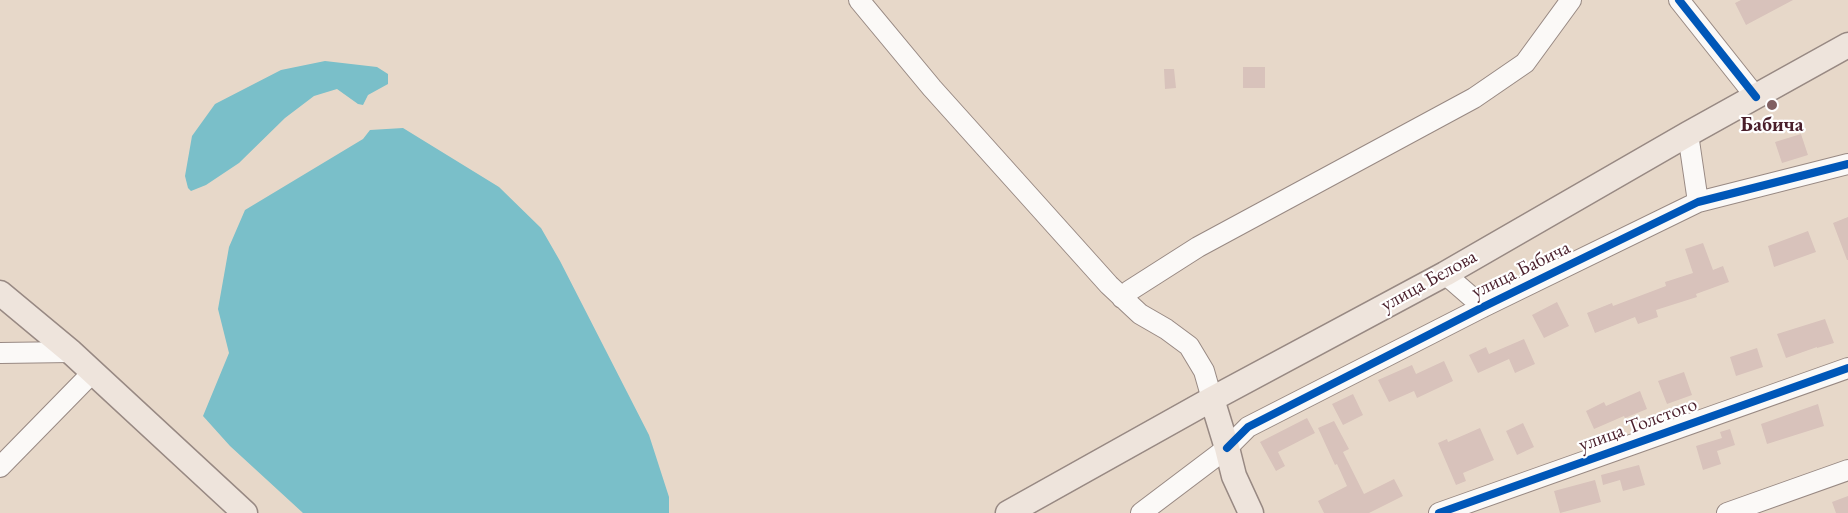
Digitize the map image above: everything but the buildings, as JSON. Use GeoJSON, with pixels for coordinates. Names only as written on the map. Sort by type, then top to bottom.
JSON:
{"type":"FeatureCollection","features":[{"type":"Feature","properties":{"kind":"main road","name":"улица Белова"},"geometry":{"type":"LineString","coordinates":[[1008,513],[1212,399],[1445,274],[1848,45]]}},
{"type":"Feature","properties":{"kind":"main road"},"geometry":{"type":"LineString","coordinates":[[0,293],[71,352],[245,513]]}},
{"type":"Feature","properties":{"kind":"main road"},"geometry":{"type":"LineString","coordinates":[[1212,399],[1234,476],[1251,513]]}},
{"type":"Feature","properties":{"kind":"street"},"geometry":{"type":"LineString","coordinates":[[859,0],[932,88],[1109,285],[1140,314],[1189,346],[1204,371],[1212,399]]}},
{"type":"Feature","properties":{"kind":"street"},"geometry":{"type":"LineString","coordinates":[[1122,297],[1198,247],[1474,98],[1525,63],[1571,0]]}},
{"type":"Feature","properties":{"kind":"street"},"geometry":{"type":"LineString","coordinates":[[1679,0],[1756,97]]}},
{"type":"Feature","properties":{"kind":"street"},"geometry":{"type":"LineString","coordinates":[[1688,134],[1698,202]]}},
{"type":"Feature","properties":{"kind":"street","name":"улица Бабича"},"geometry":{"type":"LineString","coordinates":[[1141,513],[1227,448],[1248,427],[1483,307],[1698,202],[1848,164]]}},
{"type":"Feature","properties":{"kind":"street"},"geometry":{"type":"LineString","coordinates":[[1445,274],[1483,307]]}},
{"type":"Feature","properties":{"kind":"street"},"geometry":{"type":"LineString","coordinates":[[0,353],[71,352]]}},
{"type":"Feature","properties":{"kind":"street","name":"улица Толстого"},"geometry":{"type":"LineString","coordinates":[[1439,513],[1848,368]]}},
{"type":"Feature","properties":{"kind":"street"},"geometry":{"type":"LineString","coordinates":[[0,467],[93,372]]}},
{"type":"Feature","properties":{"kind":"street"},"geometry":{"type":"LineString","coordinates":[[1727,513],[1848,470]]}},
{"type":"Feature","properties":{"kind":"water"},"geometry":{"type":"Polygon","coordinates":[[[325,61],[377,67],[388,74],[388,84],[368,95],[363,105],[337,89],[314,96],[285,118],[239,163],[206,185],[191,191],[188,188],[185,176],[192,136],[215,104],[281,70],[325,61]]]}},
{"type":"Feature","properties":{"kind":"water"},"geometry":{"type":"Polygon","coordinates":[[[403,128],[499,187],[541,228],[649,435],[669,497],[669,513],[303,513],[230,446],[203,416],[229,353],[218,309],[229,247],[245,210],[363,139],[370,130],[403,128]]]}},
{"type":"Feature","properties":{"kind":"cycle path"},"geometry":{"type":"LineString","coordinates":[[1679,0],[1756,97]]}},
{"type":"Feature","properties":{"kind":"cycle path"},"geometry":{"type":"LineString","coordinates":[[1227,448],[1248,427],[1483,307],[1698,202],[1848,164]]}},
{"type":"Feature","properties":{"kind":"cycle path"},"geometry":{"type":"LineString","coordinates":[[1439,513],[1848,368]]}},
{"type":"Feature","properties":{"kind":"place","name":"Бабича"},"geometry":{"type":"Point","coordinates":[1772,105]}}]}
